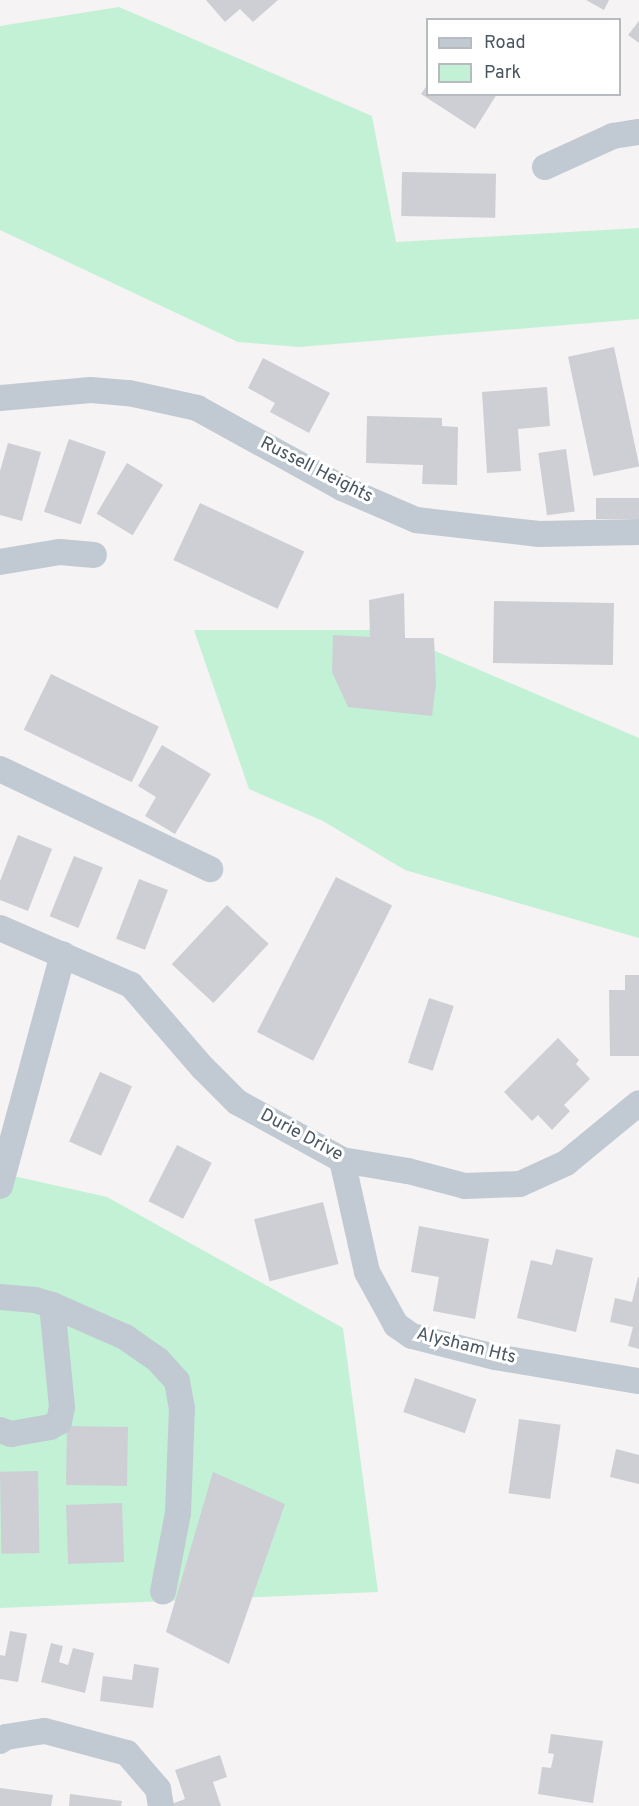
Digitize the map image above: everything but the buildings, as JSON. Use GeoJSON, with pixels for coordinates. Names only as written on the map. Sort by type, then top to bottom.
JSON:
{"type":"FeatureCollection","features":[{"type":"Feature","properties":{"kind":"street"},"geometry":{"type":"LineString","coordinates":[[545,166],[613,136],[639,132]]}},
{"type":"Feature","properties":{"kind":"street","name":"Russell Heights"},"geometry":{"type":"LineString","coordinates":[[0,398],[91,390],[129,393],[197,408],[342,488],[416,520],[540,534],[639,532]]}},
{"type":"Feature","properties":{"kind":"street"},"geometry":{"type":"LineString","coordinates":[[0,562],[60,552],[94,555]]}},
{"type":"Feature","properties":{"kind":"street"},"geometry":{"type":"LineString","coordinates":[[0,769],[210,869]]}},
{"type":"Feature","properties":{"kind":"street","name":"Durie Drive"},"geometry":{"type":"LineString","coordinates":[[0,928],[131,985],[203,1068],[237,1102],[342,1160],[408,1172],[465,1186],[520,1185],[566,1163],[639,1103]]}},
{"type":"Feature","properties":{"kind":"street"},"geometry":{"type":"LineString","coordinates":[[0,1186],[63,954]]}},
{"type":"Feature","properties":{"kind":"street","name":"Alysham Hts"},"geometry":{"type":"LineString","coordinates":[[342,1160],[367,1272],[396,1325],[412,1336],[495,1357],[639,1381]]}},
{"type":"Feature","properties":{"kind":"street"},"geometry":{"type":"LineString","coordinates":[[0,1297],[35,1300],[52,1305],[125,1337],[158,1360],[177,1381],[182,1408],[178,1513],[163,1592]]}},
{"type":"Feature","properties":{"kind":"street"},"geometry":{"type":"LineString","coordinates":[[0,1430],[10,1434],[50,1427],[59,1422],[62,1407],[52,1305]]}},
{"type":"Feature","properties":{"kind":"street"},"geometry":{"type":"LineString","coordinates":[[0,1741],[6,1737],[45,1731],[127,1753],[158,1789],[161,1806]]}},
{"type":"Feature","properties":{"kind":"green space"},"geometry":{"type":"Polygon","coordinates":[[[119,7],[372,116],[396,242],[639,228],[639,319],[299,347],[238,342],[0,230],[0,26],[119,7]]]}},
{"type":"Feature","properties":{"kind":"green space"},"geometry":{"type":"Polygon","coordinates":[[[194,630],[386,630],[639,738],[639,938],[405,870],[323,821],[249,789],[194,630]]]}},
{"type":"Feature","properties":{"kind":"green space"},"geometry":{"type":"Polygon","coordinates":[[[0,1173],[107,1197],[343,1328],[378,1592],[0,1608],[0,1173]]]}}]}
